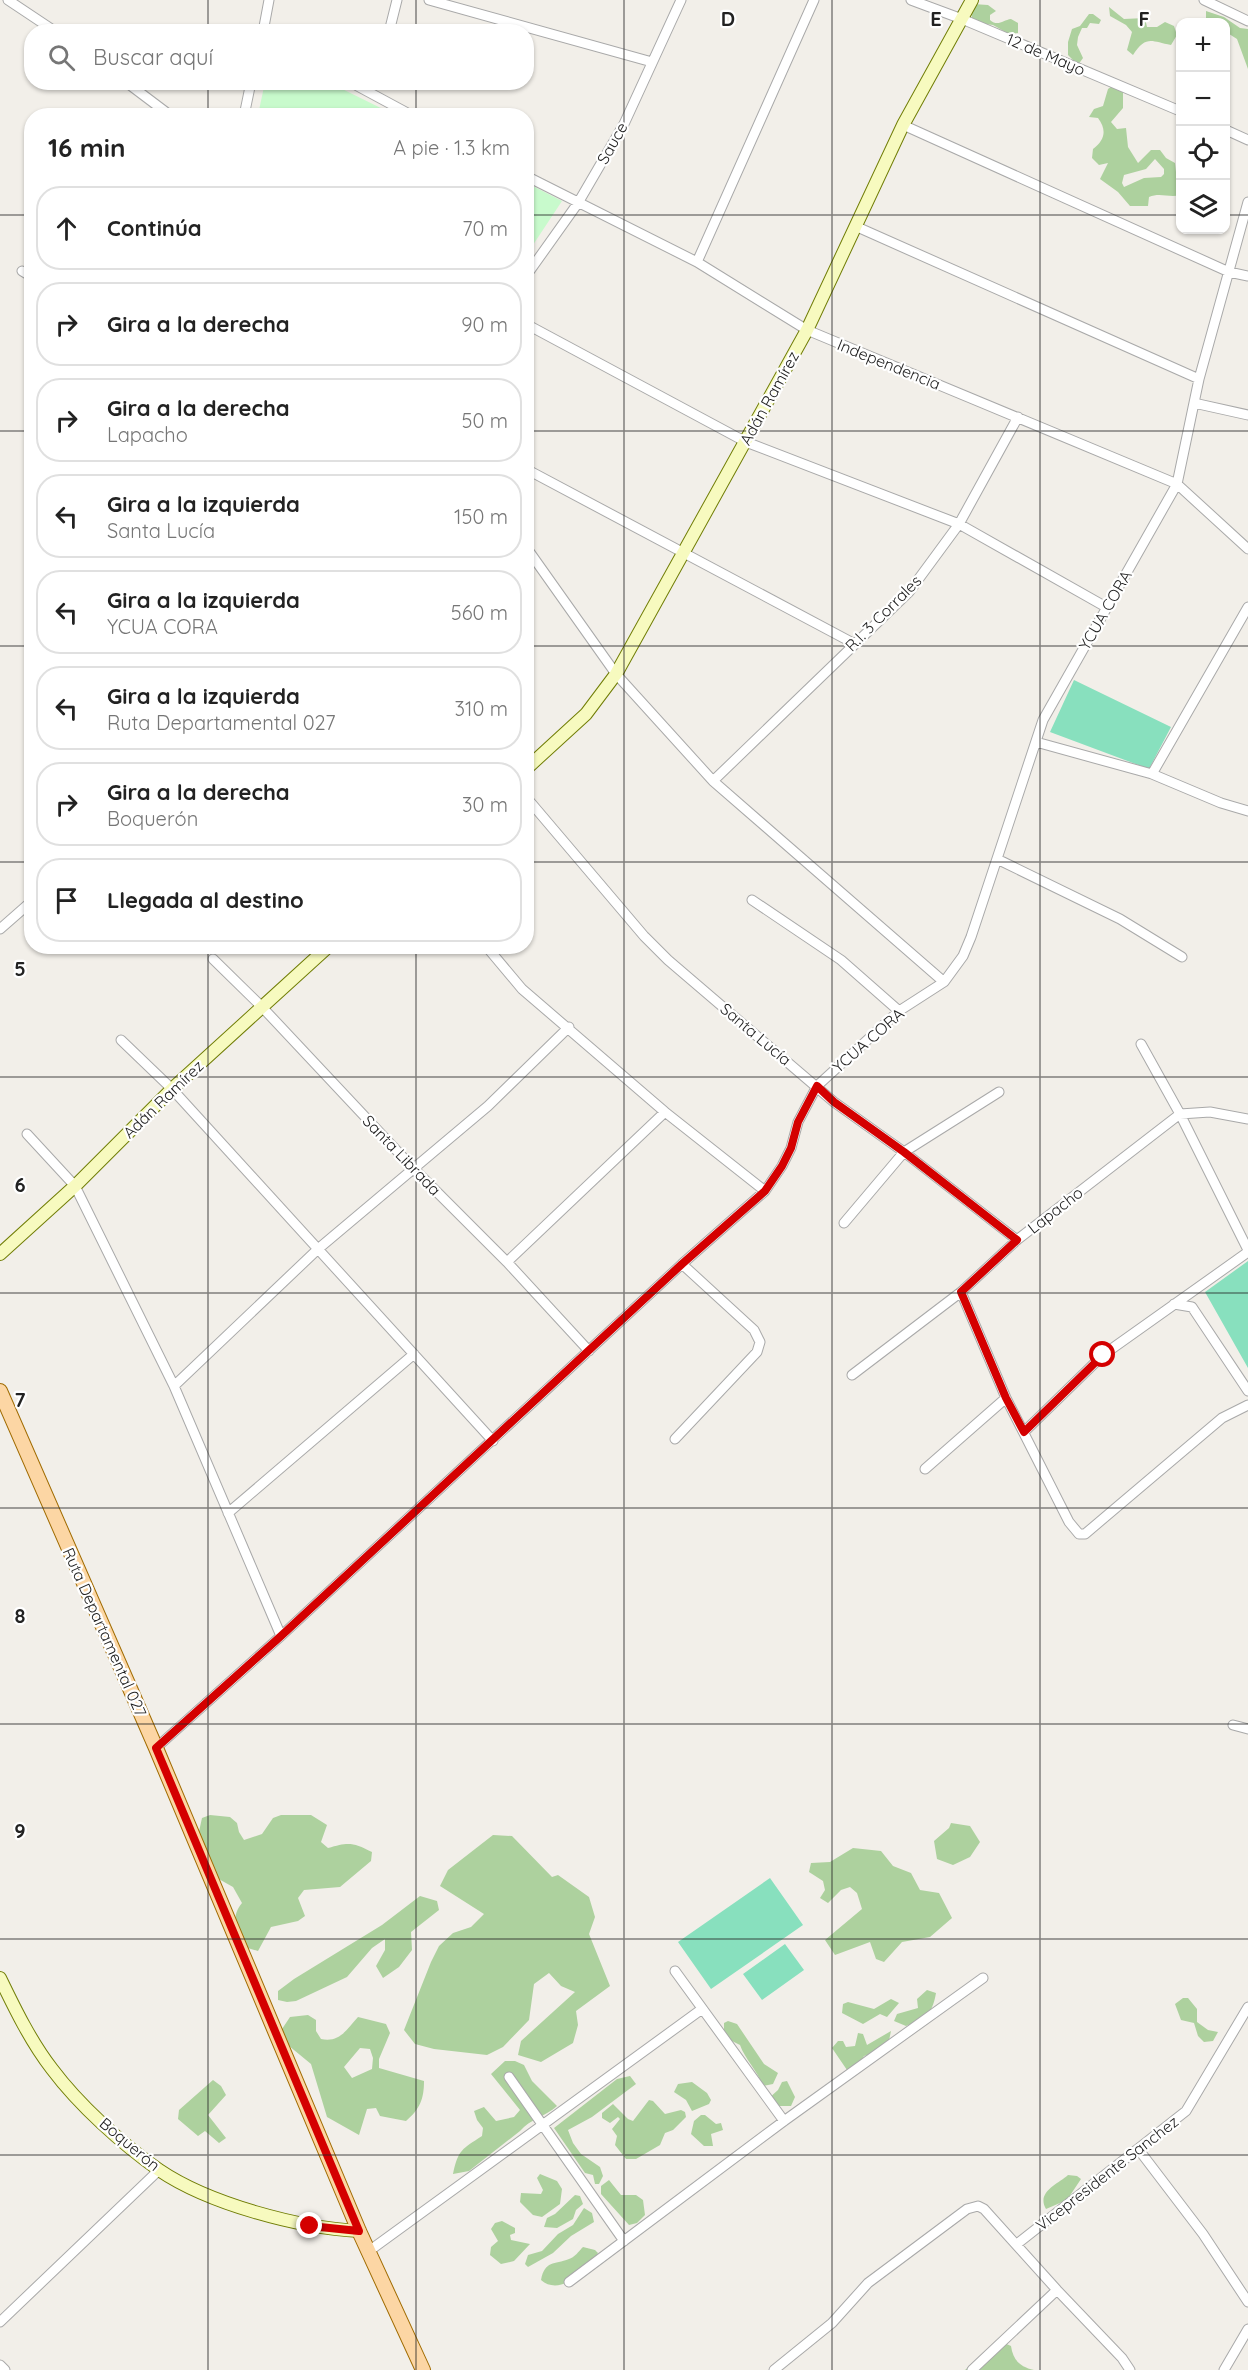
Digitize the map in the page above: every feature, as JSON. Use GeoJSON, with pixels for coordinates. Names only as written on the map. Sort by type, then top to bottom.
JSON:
{"type":"FeatureCollection","features":[{"type":"Feature","properties":{"kind":"main road","name":"Ruta Departamental 027"},"geometry":{"type":"LineString","coordinates":[[0,1391],[156,1748],[359,2231],[423,2370]]}},
{"type":"Feature","properties":{"kind":"street"},"geometry":{"type":"LineString","coordinates":[[8,0],[44,24]]}},
{"type":"Feature","properties":{"kind":"street"},"geometry":{"type":"LineString","coordinates":[[264,24],[269,0]]}},
{"type":"Feature","properties":{"kind":"street"},"geometry":{"type":"LineString","coordinates":[[391,24],[397,0]]}},
{"type":"Feature","properties":{"kind":"street"},"geometry":{"type":"LineString","coordinates":[[429,0],[515,24]]}},
{"type":"Feature","properties":{"kind":"street","name":"Sauce"},"geometry":{"type":"LineString","coordinates":[[534,265],[578,203],[624,124],[681,0]]}},
{"type":"Feature","properties":{"kind":"street"},"geometry":{"type":"LineString","coordinates":[[697,262],[814,0]]}},
{"type":"Feature","properties":{"kind":"street","name":"12 de Mayo"},"geometry":{"type":"LineString","coordinates":[[911,0],[962,19],[1176,109]]}},
{"type":"Feature","properties":{"kind":"street","name":"Adán Ramírez"},"geometry":{"type":"LineString","coordinates":[[534,762],[586,714],[616,674],[807,330],[903,124],[972,0]]}},
{"type":"Feature","properties":{"kind":"street"},"geometry":{"type":"LineString","coordinates":[[1204,0],[1248,21]]}},
{"type":"Feature","properties":{"kind":"street"},"geometry":{"type":"LineString","coordinates":[[534,29],[652,62]]}},
{"type":"Feature","properties":{"kind":"street"},"geometry":{"type":"LineString","coordinates":[[137,90],[160,108]]}},
{"type":"Feature","properties":{"kind":"street"},"geometry":{"type":"LineString","coordinates":[[246,108],[249,90]]}},
{"type":"Feature","properties":{"kind":"street"},"geometry":{"type":"LineString","coordinates":[[375,90],[401,108]]}},
{"type":"Feature","properties":{"kind":"street"},"geometry":{"type":"LineString","coordinates":[[903,124],[1229,272],[1248,276]]}},
{"type":"Feature","properties":{"kind":"street"},"geometry":{"type":"LineString","coordinates":[[1230,132],[1248,140]]}},
{"type":"Feature","properties":{"kind":"street","name":"Independencia"},"geometry":{"type":"LineString","coordinates":[[534,180],[697,262],[807,330],[1177,484],[1248,549]]}},
{"type":"Feature","properties":{"kind":"street","name":"YCUA CORA"},"geometry":{"type":"LineString","coordinates":[[156,1748],[493,1441],[682,1264],[765,1191],[791,1148],[798,1122],[817,1086],[899,1011],[944,982],[963,956],[1043,720],[1177,484],[1200,379],[1248,202]]}},
{"type":"Feature","properties":{"kind":"street"},"geometry":{"type":"LineString","coordinates":[[855,226],[1200,379]]}},
{"type":"Feature","properties":{"kind":"street"},"geometry":{"type":"LineString","coordinates":[[534,328],[746,442],[959,524],[1106,608]]}},
{"type":"Feature","properties":{"kind":"street"},"geometry":{"type":"LineString","coordinates":[[1194,403],[1248,415]]}},
{"type":"Feature","properties":{"kind":"street","name":"R.I. 3 Corrales"},"geometry":{"type":"LineString","coordinates":[[713,781],[909,592],[959,524],[1018,417]]}},
{"type":"Feature","properties":{"kind":"street"},"geometry":{"type":"LineString","coordinates":[[534,473],[854,643]]}},
{"type":"Feature","properties":{"kind":"street"},"geometry":{"type":"LineString","coordinates":[[534,558],[616,674],[713,781],[944,982]]}},
{"type":"Feature","properties":{"kind":"street"},"geometry":{"type":"LineString","coordinates":[[1152,774],[1248,607]]}},
{"type":"Feature","properties":{"kind":"street"},"geometry":{"type":"LineString","coordinates":[[1036,742],[1152,774],[1221,803],[1248,811]]}},
{"type":"Feature","properties":{"kind":"street","name":"Santa Lucía"},"geometry":{"type":"LineString","coordinates":[[534,806],[644,936],[668,960],[834,1102],[904,1152],[1017,1240]]}},
{"type":"Feature","properties":{"kind":"street"},"geometry":{"type":"LineString","coordinates":[[997,859],[1111,914],[1182,957]]}},
{"type":"Feature","properties":{"kind":"street"},"geometry":{"type":"LineString","coordinates":[[752,900],[841,960],[899,1011]]}},
{"type":"Feature","properties":{"kind":"street"},"geometry":{"type":"LineString","coordinates":[[0,929],[24,908]]}},
{"type":"Feature","properties":{"kind":"street","name":"Adán Ramírez"},"geometry":{"type":"LineString","coordinates":[[0,1254],[75,1186],[172,1089],[320,954]]}},
{"type":"Feature","properties":{"kind":"street"},"geometry":{"type":"LineString","coordinates":[[493,954],[522,988],[665,1112],[765,1191]]}},
{"type":"Feature","properties":{"kind":"street","name":"Santa Librada"},"geometry":{"type":"LineString","coordinates":[[213,959],[262,1007],[414,1169],[507,1262],[589,1352]]}},
{"type":"Feature","properties":{"kind":"street"},"geometry":{"type":"LineString","coordinates":[[174,1386],[318,1249],[488,1106],[569,1027]]}},
{"type":"Feature","properties":{"kind":"street"},"geometry":{"type":"LineString","coordinates":[[121,1040],[172,1089],[493,1441]]}},
{"type":"Feature","properties":{"kind":"street"},"geometry":{"type":"LineString","coordinates":[[1024,1432],[1103,1355],[1248,1251],[1180,1114],[1141,1044]]}},
{"type":"Feature","properties":{"kind":"street"},"geometry":{"type":"LineString","coordinates":[[844,1223],[904,1152],[999,1092]]}},
{"type":"Feature","properties":{"kind":"street"},"geometry":{"type":"LineString","coordinates":[[507,1262],[665,1112]]}},
{"type":"Feature","properties":{"kind":"street"},"geometry":{"type":"LineString","coordinates":[[1180,1114],[1210,1113],[1248,1119]]}},
{"type":"Feature","properties":{"kind":"street","name":"Lapacho"},"geometry":{"type":"LineString","coordinates":[[852,1376],[961,1292],[1017,1240],[1180,1114]]}},
{"type":"Feature","properties":{"kind":"street"},"geometry":{"type":"LineString","coordinates":[[27,1134],[75,1186],[174,1386],[281,1636]]}},
{"type":"Feature","properties":{"kind":"street"},"geometry":{"type":"LineString","coordinates":[[675,1439],[757,1352],[760,1342],[754,1330],[682,1264]]}},
{"type":"Feature","properties":{"kind":"street"},"geometry":{"type":"LineString","coordinates":[[961,1292],[1006,1398],[1069,1522],[1079,1534],[1085,1534],[1222,1418],[1248,1405]]}},
{"type":"Feature","properties":{"kind":"street"},"geometry":{"type":"LineString","coordinates":[[1174,1304],[1192,1307],[1248,1391]]}},
{"type":"Feature","properties":{"kind":"street"},"geometry":{"type":"LineString","coordinates":[[228,1513],[414,1354]]}},
{"type":"Feature","properties":{"kind":"street"},"geometry":{"type":"LineString","coordinates":[[925,1469],[1006,1398]]}},
{"type":"Feature","properties":{"kind":"street"},"geometry":{"type":"LineString","coordinates":[[1233,1725],[1248,1729]]}},
{"type":"Feature","properties":{"kind":"street"},"geometry":{"type":"LineString","coordinates":[[675,1971],[784,2121]]}},
{"type":"Feature","properties":{"kind":"street","name":"Boquerón"},"geometry":{"type":"LineString","coordinates":[[0,1978],[53,2070],[100,2120],[159,2170],[221,2200],[310,2226],[359,2231]]}},
{"type":"Feature","properties":{"kind":"street"},"geometry":{"type":"LineString","coordinates":[[569,2282],[784,2121],[983,1978]]}},
{"type":"Feature","properties":{"kind":"street","name":"Vicepresidente Sanchez"},"geometry":{"type":"LineString","coordinates":[[1017,2244],[1186,2111],[1248,2007]]}},
{"type":"Feature","properties":{"kind":"street"},"geometry":{"type":"LineString","coordinates":[[369,2251],[702,2008]]}},
{"type":"Feature","properties":{"kind":"street"},"geometry":{"type":"LineString","coordinates":[[509,2077],[624,2241]]}},
{"type":"Feature","properties":{"kind":"street"},"geometry":{"type":"LineString","coordinates":[[1139,2150],[1203,2234],[1248,2302]]}},
{"type":"Feature","properties":{"kind":"street"},"geometry":{"type":"LineString","coordinates":[[0,2322],[159,2170]]}},
{"type":"Feature","properties":{"kind":"street"},"geometry":{"type":"LineString","coordinates":[[774,2370],[832,2323],[868,2283],[967,2209],[978,2206],[984,2209],[1017,2244],[1122,2358],[1130,2370]]}},
{"type":"Feature","properties":{"kind":"street"},"geometry":{"type":"LineString","coordinates":[[972,2370],[1057,2290]]}},
{"type":"Feature","properties":{"kind":"street"},"geometry":{"type":"LineString","coordinates":[[1224,2370],[1248,2329]]}},
{"type":"Feature","properties":{"kind":"street"},"geometry":{"type":"LineString","coordinates":[[0,2366],[5,2370]]}},
{"type":"Feature","properties":{"kind":"green space"},"geometry":{"type":"Polygon","coordinates":[[[973,4],[988,5],[996,11],[990,15],[990,20],[993,22],[998,23],[1011,19],[1018,23],[1018,33],[1009,34],[993,25],[973,22],[971,13],[973,4]]]}},
{"type":"Feature","properties":{"kind":"green space"},"geometry":{"type":"Polygon","coordinates":[[[1109,7],[1124,19],[1145,18],[1147,27],[1157,27],[1165,22],[1174,26],[1176,37],[1171,45],[1154,41],[1145,42],[1133,55],[1127,50],[1132,32],[1126,25],[1110,16],[1109,7]]]}},
{"type":"Feature","properties":{"kind":"green space"},"geometry":{"type":"Polygon","coordinates":[[[1206,11],[1225,18],[1206,18],[1206,11]]]}},
{"type":"Feature","properties":{"kind":"green space"},"geometry":{"type":"Polygon","coordinates":[[[1089,14],[1101,20],[1099,24],[1090,23],[1087,28],[1082,28],[1077,45],[1083,58],[1078,65],[1068,55],[1068,42],[1072,29],[1080,26],[1089,14]]]}},
{"type":"Feature","properties":{"kind":"green space"},"geometry":{"type":"Polygon","coordinates":[[[1230,21],[1240,28],[1248,29],[1248,69],[1237,39],[1230,35],[1230,21]]]}},
{"type":"Feature","properties":{"kind":"green space"},"geometry":{"type":"Polygon","coordinates":[[[1116,83],[1123,90],[1123,108],[1111,122],[1117,129],[1126,128],[1128,147],[1138,163],[1151,150],[1160,150],[1166,158],[1175,163],[1176,196],[1153,196],[1149,197],[1148,206],[1130,206],[1118,192],[1100,179],[1108,163],[1099,165],[1092,158],[1093,149],[1100,142],[1104,131],[1098,118],[1089,117],[1094,109],[1103,106],[1108,89],[1116,83]],[[1155,159],[1146,169],[1124,175],[1122,183],[1124,187],[1144,178],[1161,177],[1164,169],[1155,159]]]}},
{"type":"Feature","properties":{"kind":"green space"},"geometry":{"type":"Polygon","coordinates":[[[263,90],[344,90],[381,108],[259,108],[263,90]]]}},
{"type":"Feature","properties":{"kind":"green space"},"geometry":{"type":"Polygon","coordinates":[[[534,187],[562,201],[534,243],[534,187]]]}},
{"type":"Feature","properties":{"kind":"green space"},"geometry":{"type":"Polygon","coordinates":[[[1074,680],[1171,727],[1149,769],[1050,732],[1074,680]]]}},
{"type":"Feature","properties":{"kind":"green space"},"geometry":{"type":"Polygon","coordinates":[[[1248,1261],[1248,1368],[1205,1292],[1248,1261]]]}},
{"type":"Feature","properties":{"kind":"green space"},"geometry":{"type":"Polygon","coordinates":[[[210,1815],[230,1817],[237,1823],[244,1840],[262,1834],[273,1818],[281,1815],[311,1815],[327,1825],[321,1842],[328,1848],[346,1844],[360,1846],[372,1852],[371,1861],[340,1887],[304,1890],[298,1898],[305,1916],[298,1921],[271,1927],[258,1951],[241,1946],[235,1918],[242,1903],[233,1887],[217,1878],[198,1836],[202,1818],[210,1815]]]}},
{"type":"Feature","properties":{"kind":"green space"},"geometry":{"type":"Polygon","coordinates":[[[951,1823],[970,1826],[980,1842],[970,1857],[953,1865],[937,1859],[934,1841],[949,1828],[951,1823]]]}},
{"type":"Feature","properties":{"kind":"green space"},"geometry":{"type":"Polygon","coordinates":[[[493,1835],[512,1836],[552,1877],[558,1875],[589,1897],[595,1917],[589,1934],[610,1986],[576,2011],[578,2025],[573,2043],[541,2062],[518,2055],[521,2041],[575,1992],[561,1986],[549,1973],[534,1984],[529,2020],[503,2047],[487,2055],[434,2049],[415,2044],[404,2030],[439,1946],[453,1933],[471,1927],[484,1914],[440,1886],[448,1870],[493,1835]]]}},
{"type":"Feature","properties":{"kind":"green space"},"geometry":{"type":"Polygon","coordinates":[[[853,1848],[881,1851],[893,1866],[911,1873],[920,1890],[939,1893],[952,1918],[930,1937],[902,1942],[884,1962],[876,1959],[870,1942],[835,1955],[825,1940],[862,1909],[857,1893],[850,1887],[841,1890],[828,1903],[820,1898],[825,1890],[823,1881],[809,1872],[811,1863],[830,1862],[853,1848]]]}},
{"type":"Feature","properties":{"kind":"green space"},"geometry":{"type":"Polygon","coordinates":[[[770,1878],[803,1925],[711,1989],[678,1942],[770,1878]]]}},
{"type":"Feature","properties":{"kind":"green space"},"geometry":{"type":"Polygon","coordinates":[[[420,1896],[437,1901],[439,1910],[411,1932],[412,1950],[399,1967],[383,1978],[376,1966],[385,1950],[385,1939],[372,1948],[347,1977],[296,2001],[278,2000],[278,1991],[294,1979],[382,1925],[420,1896]]]}},
{"type":"Feature","properties":{"kind":"green space"},"geometry":{"type":"Polygon","coordinates":[[[785,1944],[804,1970],[762,2000],[743,1974],[785,1944]]]}},
{"type":"Feature","properties":{"kind":"green space"},"geometry":{"type":"Polygon","coordinates":[[[927,1990],[936,1993],[927,2015],[906,2026],[894,2021],[897,2014],[918,2008],[917,1999],[927,1990]]]}},
{"type":"Feature","properties":{"kind":"green space"},"geometry":{"type":"Polygon","coordinates":[[[1183,1998],[1188,1998],[1197,2009],[1197,2022],[1208,2030],[1218,2032],[1213,2041],[1204,2042],[1198,2036],[1194,2023],[1181,2020],[1175,2004],[1183,1998]]]}},
{"type":"Feature","properties":{"kind":"green space"},"geometry":{"type":"Polygon","coordinates":[[[891,1999],[899,2003],[887,2017],[880,2014],[863,2024],[842,2013],[843,2004],[848,2002],[874,2009],[891,1999]]]}},
{"type":"Feature","properties":{"kind":"green space"},"geometry":{"type":"Polygon","coordinates":[[[308,2015],[316,2020],[316,2031],[321,2039],[328,2040],[342,2034],[358,2017],[386,2024],[390,2033],[379,2059],[379,2068],[424,2081],[418,2108],[406,2121],[380,2116],[376,2108],[367,2109],[359,2135],[327,2117],[311,2064],[283,2041],[280,2032],[290,2017],[308,2015]],[[360,2048],[344,2067],[352,2078],[372,2069],[373,2058],[370,2049],[360,2048]]]}},
{"type":"Feature","properties":{"kind":"green space"},"geometry":{"type":"Polygon","coordinates":[[[728,2021],[737,2024],[764,2064],[778,2073],[773,2084],[763,2086],[740,2045],[724,2037],[724,2023],[728,2021]]]}},
{"type":"Feature","properties":{"kind":"green space"},"geometry":{"type":"Polygon","coordinates":[[[891,2031],[887,2050],[864,2056],[859,2064],[847,2070],[832,2048],[838,2041],[843,2041],[846,2047],[855,2046],[858,2033],[863,2034],[867,2045],[891,2031]]]}},
{"type":"Feature","properties":{"kind":"green space"},"geometry":{"type":"Polygon","coordinates":[[[505,2061],[515,2061],[524,2065],[532,2081],[557,2106],[528,2124],[469,2171],[453,2174],[462,2151],[482,2136],[483,2128],[474,2111],[484,2107],[496,2121],[514,2117],[520,2110],[491,2074],[505,2061]]]}},
{"type":"Feature","properties":{"kind":"green space"},"geometry":{"type":"Polygon","coordinates":[[[630,2076],[636,2084],[592,2117],[568,2130],[581,2154],[600,2167],[603,2176],[599,2184],[595,2184],[593,2175],[585,2173],[554,2128],[617,2079],[630,2076]]]}},
{"type":"Feature","properties":{"kind":"green space"},"geometry":{"type":"Polygon","coordinates":[[[213,2080],[221,2086],[226,2095],[208,2115],[226,2138],[219,2143],[205,2131],[198,2136],[178,2119],[179,2110],[213,2080]]]}},
{"type":"Feature","properties":{"kind":"green space"},"geometry":{"type":"Polygon","coordinates":[[[787,2081],[795,2097],[791,2106],[773,2106],[768,2099],[778,2090],[782,2082],[787,2081]]]}},
{"type":"Feature","properties":{"kind":"green space"},"geometry":{"type":"Polygon","coordinates":[[[692,2082],[707,2093],[711,2100],[709,2104],[692,2111],[686,2100],[674,2092],[678,2084],[692,2082]]]}},
{"type":"Feature","properties":{"kind":"green space"},"geometry":{"type":"Polygon","coordinates":[[[649,2100],[653,2101],[665,2114],[681,2110],[685,2112],[686,2117],[673,2130],[665,2133],[660,2145],[636,2159],[626,2159],[615,2145],[617,2136],[612,2129],[620,2119],[618,2117],[610,2123],[602,2118],[602,2113],[613,2104],[633,2121],[649,2100]]]}},
{"type":"Feature","properties":{"kind":"green space"},"geometry":{"type":"Polygon","coordinates":[[[701,2115],[705,2115],[716,2124],[721,2123],[723,2130],[711,2134],[713,2146],[704,2146],[691,2134],[694,2121],[701,2115]]]}},
{"type":"Feature","properties":{"kind":"green space"},"geometry":{"type":"Polygon","coordinates":[[[540,2174],[557,2181],[562,2189],[560,2204],[542,2217],[533,2215],[520,2202],[521,2193],[541,2194],[543,2190],[537,2178],[540,2174]]]}},
{"type":"Feature","properties":{"kind":"green space"},"geometry":{"type":"Polygon","coordinates":[[[1068,2175],[1081,2179],[1067,2200],[1046,2209],[1044,2198],[1046,2193],[1068,2175]]]}},
{"type":"Feature","properties":{"kind":"green space"},"geometry":{"type":"Polygon","coordinates":[[[609,2180],[621,2195],[636,2195],[643,2200],[645,2215],[637,2223],[629,2225],[601,2194],[601,2186],[609,2180]]]}},
{"type":"Feature","properties":{"kind":"green space"},"geometry":{"type":"Polygon","coordinates":[[[575,2195],[580,2196],[583,2204],[576,2210],[573,2219],[557,2228],[544,2227],[547,2218],[555,2214],[575,2195]]]}},
{"type":"Feature","properties":{"kind":"green space"},"geometry":{"type":"Polygon","coordinates":[[[584,2208],[592,2213],[594,2222],[571,2236],[553,2253],[528,2267],[525,2264],[528,2255],[542,2251],[558,2234],[573,2225],[584,2208]]]}},
{"type":"Feature","properties":{"kind":"green space"},"geometry":{"type":"Polygon","coordinates":[[[502,2221],[515,2228],[515,2233],[510,2235],[511,2240],[530,2244],[514,2261],[501,2264],[490,2255],[491,2247],[498,2241],[491,2229],[495,2223],[502,2221]]]}},
{"type":"Feature","properties":{"kind":"green space"},"geometry":{"type":"Polygon","coordinates":[[[583,2247],[598,2253],[581,2273],[557,2285],[541,2280],[548,2266],[575,2256],[583,2247]]]}},
{"type":"Feature","properties":{"kind":"green space"},"geometry":{"type":"Polygon","coordinates":[[[1002,2342],[1011,2346],[1018,2362],[1034,2370],[965,2370],[986,2352],[1002,2342]]]}},
{"type":"Feature","properties":{"kind":"route"},"geometry":{"type":"LineString","coordinates":[[310,2226],[330,2230],[359,2231],[156,1748],[281,1636],[682,1264],[765,1191],[791,1148],[798,1122],[817,1086],[834,1102],[904,1152],[1017,1240],[961,1292],[1006,1398],[1024,1432],[1103,1355]]}}]}
